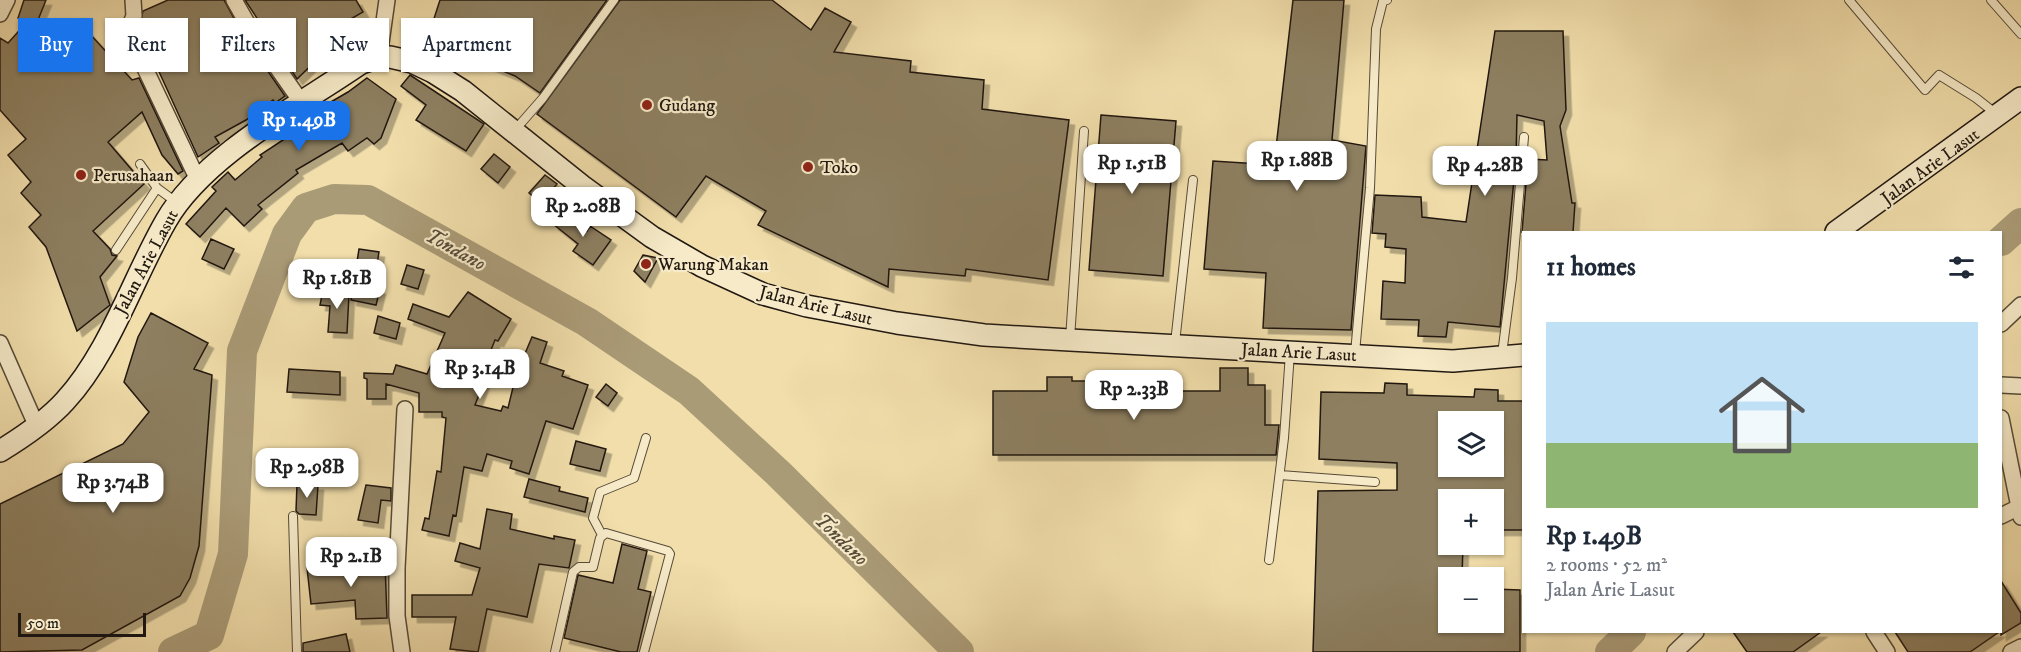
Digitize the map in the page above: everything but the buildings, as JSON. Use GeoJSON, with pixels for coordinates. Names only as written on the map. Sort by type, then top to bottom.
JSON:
{"type":"FeatureCollection","features":[{"type":"Feature","properties":{"kind":"main road","name":"Jalan Arie Lasut"},"geometry":{"type":"LineString","coordinates":[[389,59],[412,62],[463,90],[582,186],[652,237],[702,266],[763,294],[807,306],[897,323],[984,335],[1453,361],[1522,355]]}},
{"type":"Feature","properties":{"kind":"main road","name":"Jalan Arie Lasut"},"geometry":{"type":"LineString","coordinates":[[0,451],[37,427],[65,401],[90,370],[147,255],[178,202],[198,180],[254,135],[348,72]]}},
{"type":"Feature","properties":{"kind":"main road","name":"Jalan Arie Lasut"},"geometry":{"type":"LineString","coordinates":[[1837,231],[1999,117],[2021,98]]}},
{"type":"Feature","properties":{"kind":"street"},"geometry":{"type":"LineString","coordinates":[[0,14],[8,0]]}},
{"type":"Feature","properties":{"kind":"street"},"geometry":{"type":"LineString","coordinates":[[133,0],[134,16],[127,32],[129,39],[198,180]]}},
{"type":"Feature","properties":{"kind":"street"},"geometry":{"type":"LineString","coordinates":[[234,0],[251,30],[302,103]]}},
{"type":"Feature","properties":{"kind":"street"},"geometry":{"type":"LineString","coordinates":[[384,18],[387,0]]}},
{"type":"Feature","properties":{"kind":"street"},"geometry":{"type":"LineString","coordinates":[[2002,323],[2021,305]]}},
{"type":"Feature","properties":{"kind":"street"},"geometry":{"type":"LineString","coordinates":[[0,343],[37,427]]}},
{"type":"Feature","properties":{"kind":"street"},"geometry":{"type":"LineString","coordinates":[[2002,385],[2021,386]]}},
{"type":"Feature","properties":{"kind":"street"},"geometry":{"type":"LineString","coordinates":[[402,652],[397,616],[397,568],[405,409]]}},
{"type":"Feature","properties":{"kind":"street"},"geometry":{"type":"LineString","coordinates":[[2002,423],[2020,510],[2002,516]]}},
{"type":"Feature","properties":{"kind":"street"},"geometry":{"type":"LineString","coordinates":[[1675,652],[1695,633]]}},
{"type":"Feature","properties":{"kind":"street"},"geometry":{"type":"LineString","coordinates":[[1875,633],[1887,652]]}},
{"type":"Feature","properties":{"kind":"street"},"geometry":{"type":"LineString","coordinates":[[2011,652],[2021,647]]}},
{"type":"Feature","properties":{"kind":"lane"},"geometry":{"type":"LineString","coordinates":[[514,131],[543,98],[614,0]]}},
{"type":"Feature","properties":{"kind":"lane"},"geometry":{"type":"LineString","coordinates":[[1354,354],[1370,188],[1376,29],[1383,1],[1387,0]]}},
{"type":"Feature","properties":{"kind":"lane"},"geometry":{"type":"LineString","coordinates":[[1849,0],[1925,90],[1939,75],[1976,98],[1999,117]]}},
{"type":"Feature","properties":{"kind":"lane"},"geometry":{"type":"LineString","coordinates":[[1991,0],[2021,34]]}},
{"type":"Feature","properties":{"kind":"lane"},"geometry":{"type":"LineString","coordinates":[[1070,340],[1084,132]]}},
{"type":"Feature","properties":{"kind":"lane"},"geometry":{"type":"LineString","coordinates":[[1502,357],[1512,278],[1524,137]]}},
{"type":"Feature","properties":{"kind":"lane"},"geometry":{"type":"LineString","coordinates":[[140,164],[157,188],[178,202]]}},
{"type":"Feature","properties":{"kind":"lane"},"geometry":{"type":"LineString","coordinates":[[1174,346],[1192,180]]}},
{"type":"Feature","properties":{"kind":"lane"},"geometry":{"type":"LineString","coordinates":[[116,250],[157,188]]}},
{"type":"Feature","properties":{"kind":"lane"},"geometry":{"type":"LineString","coordinates":[[1269,560],[1280,475],[1290,351]]}},
{"type":"Feature","properties":{"kind":"lane"},"geometry":{"type":"LineString","coordinates":[[555,652],[573,572],[579,567],[593,567],[602,535],[593,518],[600,492],[634,478],[646,438]]}},
{"type":"Feature","properties":{"kind":"lane"},"geometry":{"type":"LineString","coordinates":[[1280,475],[1375,482]]}},
{"type":"Feature","properties":{"kind":"lane"},"geometry":{"type":"LineString","coordinates":[[293,516],[297,652]]}},
{"type":"Feature","properties":{"kind":"lane"},"geometry":{"type":"LineString","coordinates":[[602,535],[617,536],[668,551],[670,554],[644,652]]}},
{"type":"Feature","properties":{"kind":"waterway","name":"Tondano"},"geometry":{"type":"LineString","coordinates":[[173,652],[209,635],[233,554],[242,351],[287,234],[306,208],[334,199],[368,200],[587,322],[689,391],[778,473],[959,652]]}},
{"type":"Feature","properties":{"kind":"waterway","name":"Tondano"},"geometry":{"type":"LineString","coordinates":[[2002,240],[2021,223]]}},
{"type":"Feature","properties":{"kind":"waterway","name":"Tondano"},"geometry":{"type":"LineString","coordinates":[[1610,652],[1630,633]]}},
{"type":"Feature","properties":{"kind":"place","name":"Gudang"},"geometry":{"type":"Point","coordinates":[647,105]}},
{"type":"Feature","properties":{"kind":"place","name":"Toko"},"geometry":{"type":"Point","coordinates":[808,167]}},
{"type":"Feature","properties":{"kind":"place","name":"Perusahaan"},"geometry":{"type":"Point","coordinates":[81,175]}},
{"type":"Feature","properties":{"kind":"place","name":"Warung Makan"},"geometry":{"type":"Point","coordinates":[646,264]}}]}
